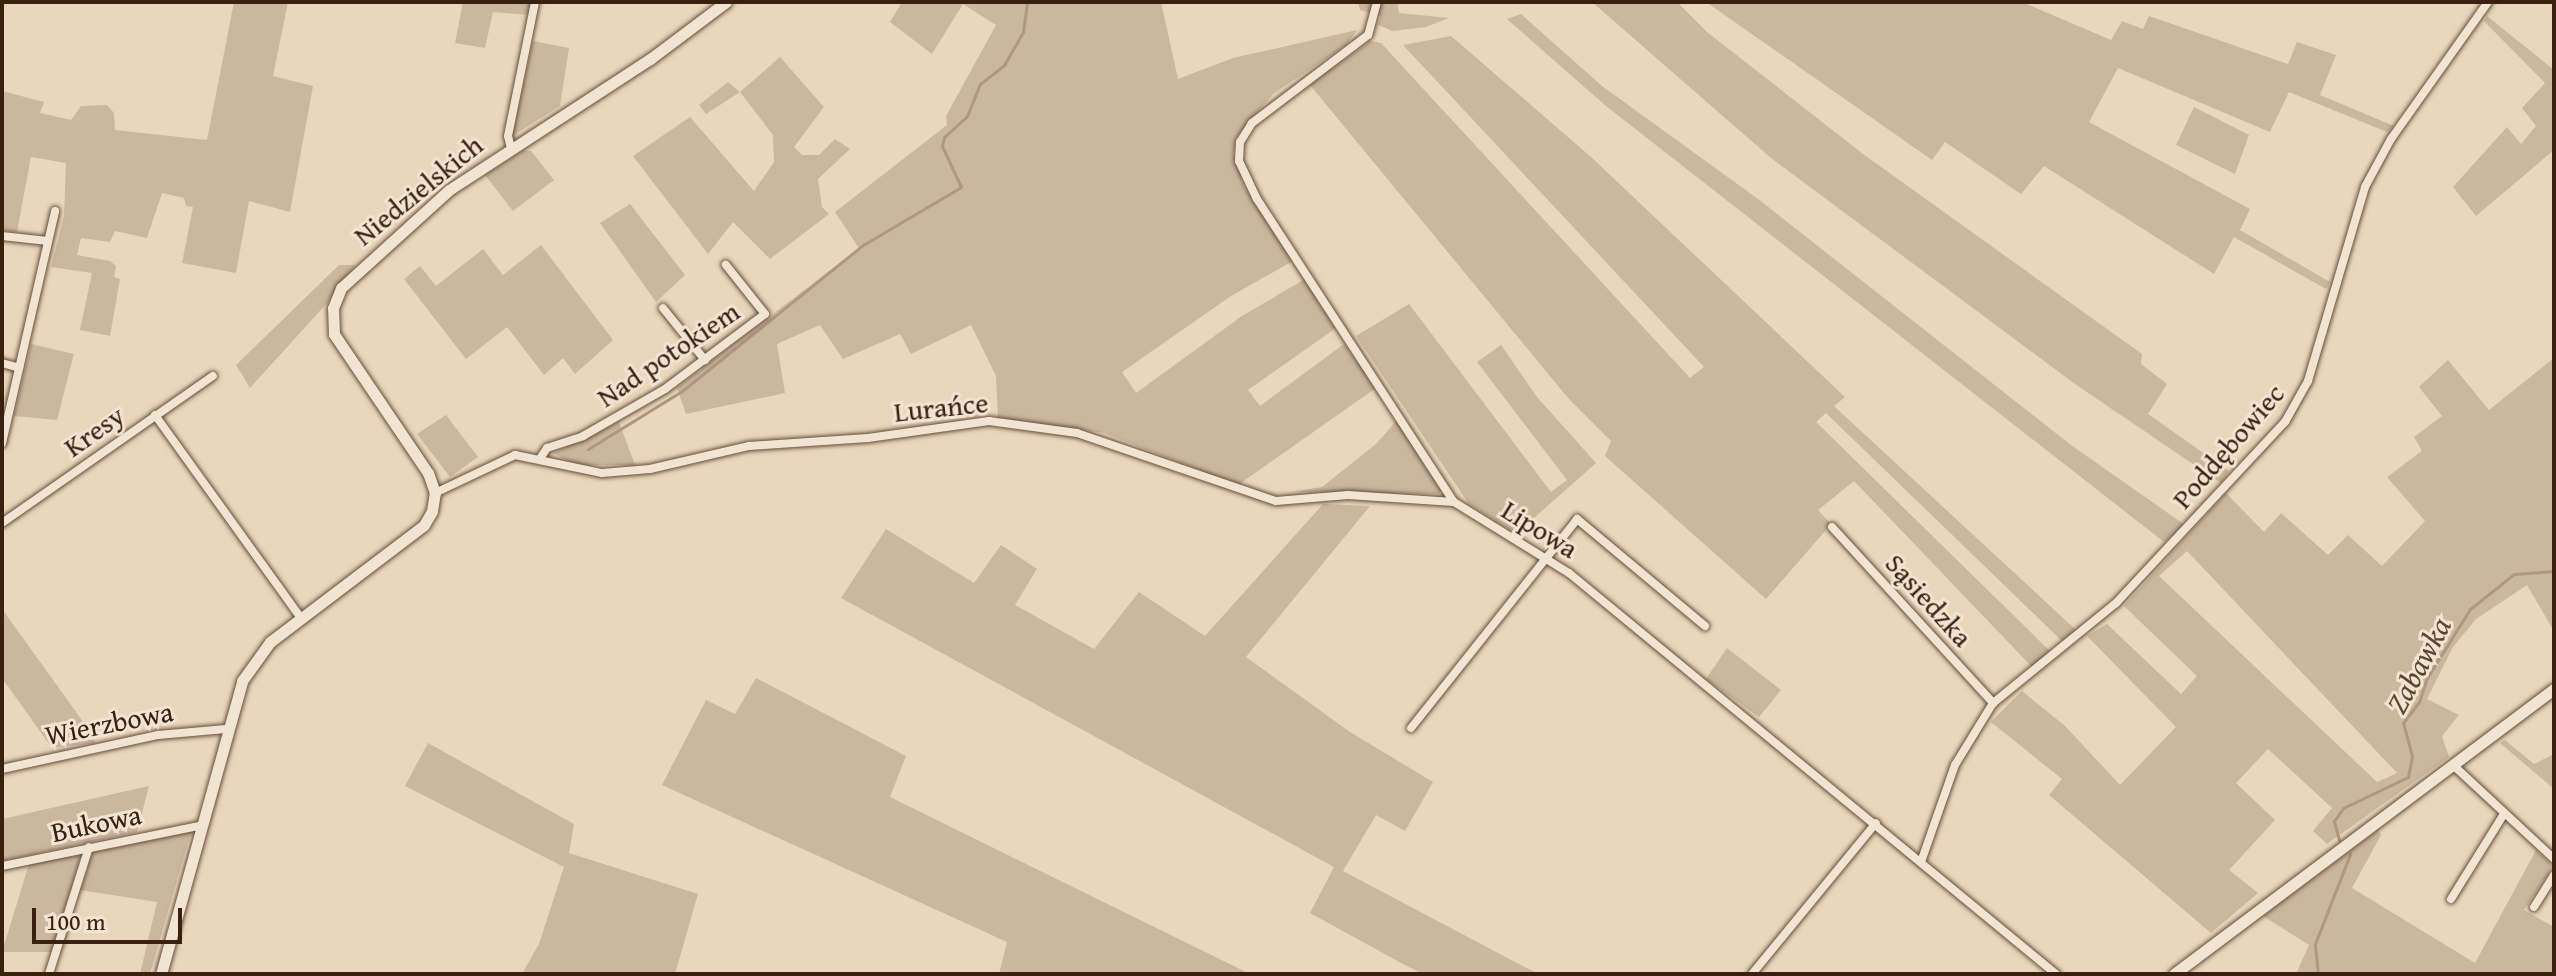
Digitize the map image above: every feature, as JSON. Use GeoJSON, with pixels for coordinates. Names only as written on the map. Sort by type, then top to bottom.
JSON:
{"type":"FeatureCollection","features":[{"type":"Feature","properties":{"kind":"street"},"geometry":{"type":"LineString","coordinates":[[511,148],[508,136],[535,2]]}},
{"type":"Feature","properties":{"kind":"street","name":"Niedzielskich"},"geometry":{"type":"LineString","coordinates":[[435,493],[428,473],[339,345],[333,308],[341,288],[368,260],[449,190],[650,59],[726,2]]}},
{"type":"Feature","properties":{"kind":"street","name":"Lipowa"},"geometry":{"type":"LineString","coordinates":[[1377,2],[1368,35],[1252,123],[1240,142],[1239,161],[1257,199],[1454,502],[1548,558],[1876,823],[2056,974]]}},
{"type":"Feature","properties":{"kind":"street","name":"Poddębowiec"},"geometry":{"type":"LineString","coordinates":[[1921,862],[1955,765],[1993,703],[2116,603],[2285,422],[2308,381],[2365,187],[2391,139],[2488,2]]}},
{"type":"Feature","properties":{"kind":"street"},"geometry":{"type":"LineString","coordinates":[[2,443],[55,211]]}},
{"type":"Feature","properties":{"kind":"street"},"geometry":{"type":"LineString","coordinates":[[2,236],[48,241]]}},
{"type":"Feature","properties":{"kind":"street","name":"Nad potokiem"},"geometry":{"type":"LineString","coordinates":[[541,457],[547,448],[615,419],[705,360],[765,314],[726,265]]}},
{"type":"Feature","properties":{"kind":"street"},"geometry":{"type":"LineString","coordinates":[[663,308],[705,360]]}},
{"type":"Feature","properties":{"kind":"street"},"geometry":{"type":"LineString","coordinates":[[2,363],[19,368]]}},
{"type":"Feature","properties":{"kind":"street","name":"Kresy"},"geometry":{"type":"LineString","coordinates":[[2,523],[213,376]]}},
{"type":"Feature","properties":{"kind":"street"},"geometry":{"type":"LineString","coordinates":[[155,415],[300,617]]}},
{"type":"Feature","properties":{"kind":"street","name":"Lurańce"},"geometry":{"type":"LineString","coordinates":[[435,493],[496,461],[515,455],[541,457],[602,473],[650,469],[749,446],[868,438],[989,421],[1093,437],[1276,501],[1348,495],[1454,502]]}},
{"type":"Feature","properties":{"kind":"street"},"geometry":{"type":"LineString","coordinates":[[161,974],[226,729],[256,658],[300,617],[424,525],[435,493]]}},
{"type":"Feature","properties":{"kind":"street"},"geometry":{"type":"LineString","coordinates":[[1411,728],[1577,519],[1705,626]]}},
{"type":"Feature","properties":{"kind":"street","name":"Sąsiedzka"},"geometry":{"type":"LineString","coordinates":[[1832,527],[1993,703]]}},
{"type":"Feature","properties":{"kind":"street"},"geometry":{"type":"LineString","coordinates":[[2174,974],[2554,689]]}},
{"type":"Feature","properties":{"kind":"street","name":"Wierzbowa"},"geometry":{"type":"LineString","coordinates":[[2,769],[158,735],[226,729]]}},
{"type":"Feature","properties":{"kind":"street"},"geometry":{"type":"LineString","coordinates":[[2453,765],[2554,859]]}},
{"type":"Feature","properties":{"kind":"street"},"geometry":{"type":"LineString","coordinates":[[2451,899],[2504,814]]}},
{"type":"Feature","properties":{"kind":"street"},"geometry":{"type":"LineString","coordinates":[[1752,974],[1876,823]]}},
{"type":"Feature","properties":{"kind":"street","name":"Bukowa"},"geometry":{"type":"LineString","coordinates":[[2,866],[199,826]]}},
{"type":"Feature","properties":{"kind":"street"},"geometry":{"type":"LineString","coordinates":[[49,974],[89,847]]}},
{"type":"Feature","properties":{"kind":"street"},"geometry":{"type":"LineString","coordinates":[[2534,907],[2554,875]]}},
{"type":"Feature","properties":{"kind":"shaded area"},"geometry":{"type":"Polygon","coordinates":[[[234,2],[288,2],[273,76],[313,86],[290,212],[249,201],[236,273],[182,263],[193,207],[186,206],[184,198],[162,193],[147,238],[115,231],[110,242],[81,238],[77,255],[110,261],[116,266],[114,277],[120,279],[110,336],[80,330],[92,273],[51,267],[64,216],[66,163],[31,157],[17,232],[2,230],[2,91],[44,102],[40,113],[71,120],[81,106],[107,105],[114,113],[115,130],[207,140],[234,2]]]}},
{"type":"Feature","properties":{"kind":"shaded area"},"geometry":{"type":"Polygon","coordinates":[[[463,2],[531,2],[528,15],[493,12],[485,48],[455,43],[463,2]]]}},
{"type":"Feature","properties":{"kind":"shaded area"},"geometry":{"type":"Polygon","coordinates":[[[902,2],[1161,2],[1178,79],[1233,58],[1357,30],[1346,45],[1273,94],[1236,137],[1233,154],[1244,186],[1293,261],[1231,296],[1122,372],[1136,393],[1242,316],[1305,279],[1336,328],[1248,390],[1260,406],[1344,344],[1376,388],[1238,485],[1104,433],[998,419],[996,376],[971,325],[911,354],[900,334],[843,359],[820,325],[777,344],[785,393],[686,414],[677,388],[859,248],[835,212],[947,125],[946,116],[996,25],[963,4],[932,54],[890,22],[902,2]]]}},
{"type":"Feature","properties":{"kind":"shaded area"},"geometry":{"type":"Polygon","coordinates":[[[1358,2],[1397,2],[1399,13],[1449,18],[1426,27],[1393,31],[1378,25],[1381,16],[1360,10],[1358,2]]]}},
{"type":"Feature","properties":{"kind":"shaded area"},"geometry":{"type":"Polygon","coordinates":[[[1592,2],[1677,2],[1707,32],[1863,154],[2142,354],[2141,364],[2167,384],[2148,414],[2229,471],[2221,483],[2075,384],[1771,158],[1592,2]]]}},
{"type":"Feature","properties":{"kind":"shaded area"},"geometry":{"type":"Polygon","coordinates":[[[1706,2],[2022,2],[2111,40],[2122,21],[2143,29],[2149,16],[2288,64],[2297,42],[2336,55],[2320,95],[2394,126],[2387,132],[2289,92],[2270,132],[2118,68],[2089,122],[2250,209],[2240,230],[2330,282],[2326,289],[2234,237],[2214,274],[2044,166],[2021,194],[1945,142],[1932,160],[1706,2]]]}},
{"type":"Feature","properties":{"kind":"shaded area"},"geometry":{"type":"Polygon","coordinates":[[[1521,14],[1602,86],[1758,199],[2071,445],[2185,525],[2164,542],[1606,106],[1507,19],[1521,14]]]}},
{"type":"Feature","properties":{"kind":"shaded area"},"geometry":{"type":"Polygon","coordinates":[[[2487,16],[2554,70],[2554,150],[2476,216],[2453,187],[2507,127],[2521,144],[2536,126],[2522,108],[2545,83],[2484,21],[2487,16]]]}},
{"type":"Feature","properties":{"kind":"shaded area"},"geometry":{"type":"Polygon","coordinates":[[[1451,36],[1591,157],[1845,397],[1834,406],[2076,630],[2062,641],[1826,413],[1816,422],[2051,652],[2033,668],[1854,481],[1818,510],[1830,523],[1826,530],[1766,599],[1605,456],[1611,441],[1568,398],[1310,85],[1370,41],[1381,43],[1690,378],[1704,367],[1403,45],[1451,36]]]}},
{"type":"Feature","properties":{"kind":"shaded area"},"geometry":{"type":"Polygon","coordinates":[[[533,41],[569,48],[560,106],[512,136],[533,41]]]}},
{"type":"Feature","properties":{"kind":"shaded area"},"geometry":{"type":"Polygon","coordinates":[[[780,57],[824,107],[794,147],[802,155],[819,155],[835,139],[850,149],[818,179],[822,207],[829,214],[770,259],[733,222],[708,254],[633,156],[690,117],[754,191],[774,162],[773,135],[740,92],[780,57]]]}},
{"type":"Feature","properties":{"kind":"shaded area"},"geometry":{"type":"Polygon","coordinates":[[[728,82],[740,92],[706,114],[699,105],[728,82]]]}},
{"type":"Feature","properties":{"kind":"shaded area"},"geometry":{"type":"Polygon","coordinates":[[[2194,107],[2249,135],[2235,174],[2176,145],[2194,107]]]}},
{"type":"Feature","properties":{"kind":"shaded area"},"geometry":{"type":"Polygon","coordinates":[[[524,150],[531,151],[554,180],[513,211],[485,175],[524,150]]]}},
{"type":"Feature","properties":{"kind":"shaded area"},"geometry":{"type":"Polygon","coordinates":[[[630,204],[685,275],[656,302],[600,223],[630,204]]]}},
{"type":"Feature","properties":{"kind":"shaded area"},"geometry":{"type":"Polygon","coordinates":[[[541,245],[613,340],[575,374],[563,358],[544,375],[507,327],[466,359],[404,279],[420,266],[436,286],[483,249],[503,275],[541,245]]]}},
{"type":"Feature","properties":{"kind":"shaded area"},"geometry":{"type":"Polygon","coordinates":[[[339,265],[355,265],[328,302],[250,388],[236,365],[339,265]]]}},
{"type":"Feature","properties":{"kind":"shaded area"},"geometry":{"type":"Polygon","coordinates":[[[1409,304],[1551,492],[1567,480],[1477,362],[1501,345],[1537,397],[1596,463],[1516,534],[1469,504],[1356,336],[1409,304]]]}},
{"type":"Feature","properties":{"kind":"shaded area"},"geometry":{"type":"Polygon","coordinates":[[[31,344],[74,354],[57,420],[14,416],[31,344]]]}},
{"type":"Feature","properties":{"kind":"shaded area"},"geometry":{"type":"Polygon","coordinates":[[[2554,358],[2554,631],[2527,585],[2476,619],[2453,647],[2427,699],[2459,715],[2442,736],[2449,757],[2327,844],[2313,831],[2332,808],[2268,749],[2236,783],[2275,820],[2229,870],[2258,893],[2211,933],[2049,795],[2062,779],[1991,722],[2022,691],[2065,726],[2120,785],[2176,727],[2087,636],[2107,624],[2181,694],[2197,676],[2124,606],[2226,493],[2264,532],[2281,513],[2328,555],[2348,535],[2382,566],[2425,521],[2387,477],[2422,451],[2414,437],[2442,416],[2419,387],[2448,360],[2489,410],[2554,358]],[[2187,551],[2159,576],[2377,782],[2397,773],[2187,551]]]}},
{"type":"Feature","properties":{"kind":"shaded area"},"geometry":{"type":"Polygon","coordinates":[[[446,415],[478,457],[450,477],[417,434],[446,415]]]}},
{"type":"Feature","properties":{"kind":"shaded area"},"geometry":{"type":"Polygon","coordinates":[[[1398,419],[1443,488],[1438,494],[1293,492],[1322,487],[1376,444],[1398,419]]]}},
{"type":"Feature","properties":{"kind":"shaded area"},"geometry":{"type":"Polygon","coordinates":[[[619,422],[635,465],[577,465],[553,453],[619,422]]]}},
{"type":"Feature","properties":{"kind":"shaded area"},"geometry":{"type":"Polygon","coordinates":[[[1323,504],[1370,506],[1246,657],[1350,732],[1433,782],[1405,831],[1376,815],[1343,871],[1538,974],[1423,974],[1403,964],[1310,913],[1334,867],[841,598],[886,529],[974,583],[1001,545],[1037,569],[1015,605],[1094,649],[1139,592],[1205,636],[1323,504]]]}},
{"type":"Feature","properties":{"kind":"shaded area"},"geometry":{"type":"Polygon","coordinates":[[[2,609],[96,743],[52,748],[2,678],[2,609]]]}},
{"type":"Feature","properties":{"kind":"shaded area"},"geometry":{"type":"Polygon","coordinates":[[[1727,648],[1781,690],[1759,717],[1706,679],[1727,648]]]}},
{"type":"Feature","properties":{"kind":"shaded area"},"geometry":{"type":"Polygon","coordinates":[[[756,678],[906,756],[890,797],[1250,974],[999,974],[1007,942],[662,785],[706,700],[735,714],[756,678]]]}},
{"type":"Feature","properties":{"kind":"shaded area"},"geometry":{"type":"Polygon","coordinates":[[[2505,740],[2534,764],[2554,754],[2554,789],[2500,743],[2505,740]]]}},
{"type":"Feature","properties":{"kind":"shaded area"},"geometry":{"type":"Polygon","coordinates":[[[428,743],[574,824],[569,853],[698,894],[675,974],[522,974],[539,944],[564,867],[405,786],[428,743]]]}},
{"type":"Feature","properties":{"kind":"shaded area"},"geometry":{"type":"Polygon","coordinates":[[[149,786],[137,832],[2,861],[2,819],[149,786]]]}},
{"type":"Feature","properties":{"kind":"shaded area"},"geometry":{"type":"Polygon","coordinates":[[[2378,830],[2381,835],[2352,888],[2475,963],[2536,850],[2553,866],[2524,910],[2554,927],[2554,974],[2296,974],[2309,945],[2263,916],[2378,830]]]}},
{"type":"Feature","properties":{"kind":"shaded area"},"geometry":{"type":"Polygon","coordinates":[[[191,832],[150,974],[140,974],[157,902],[80,890],[93,852],[191,832]]]}},
{"type":"Feature","properties":{"kind":"shaded area"},"geometry":{"type":"Polygon","coordinates":[[[76,854],[80,858],[53,952],[2,952],[29,864],[76,854]]]}},
{"type":"Feature","properties":{"kind":"waterway"},"geometry":{"type":"LineString","coordinates":[[588,449],[682,391],[863,245],[961,187],[942,146],[944,137],[967,116],[980,84],[1004,65],[1023,32],[1027,2]]}},
{"type":"Feature","properties":{"kind":"waterway","name":"Zabawka"},"geometry":{"type":"LineString","coordinates":[[2339,840],[2334,821],[2343,808],[2408,777],[2412,756],[2403,723],[2419,702],[2427,678],[2470,609],[2514,574],[2554,571]]}},
{"type":"Feature","properties":{"kind":"waterway","name":"Zabawka"},"geometry":{"type":"LineString","coordinates":[[2318,974],[2315,944],[2350,854]]}}]}
